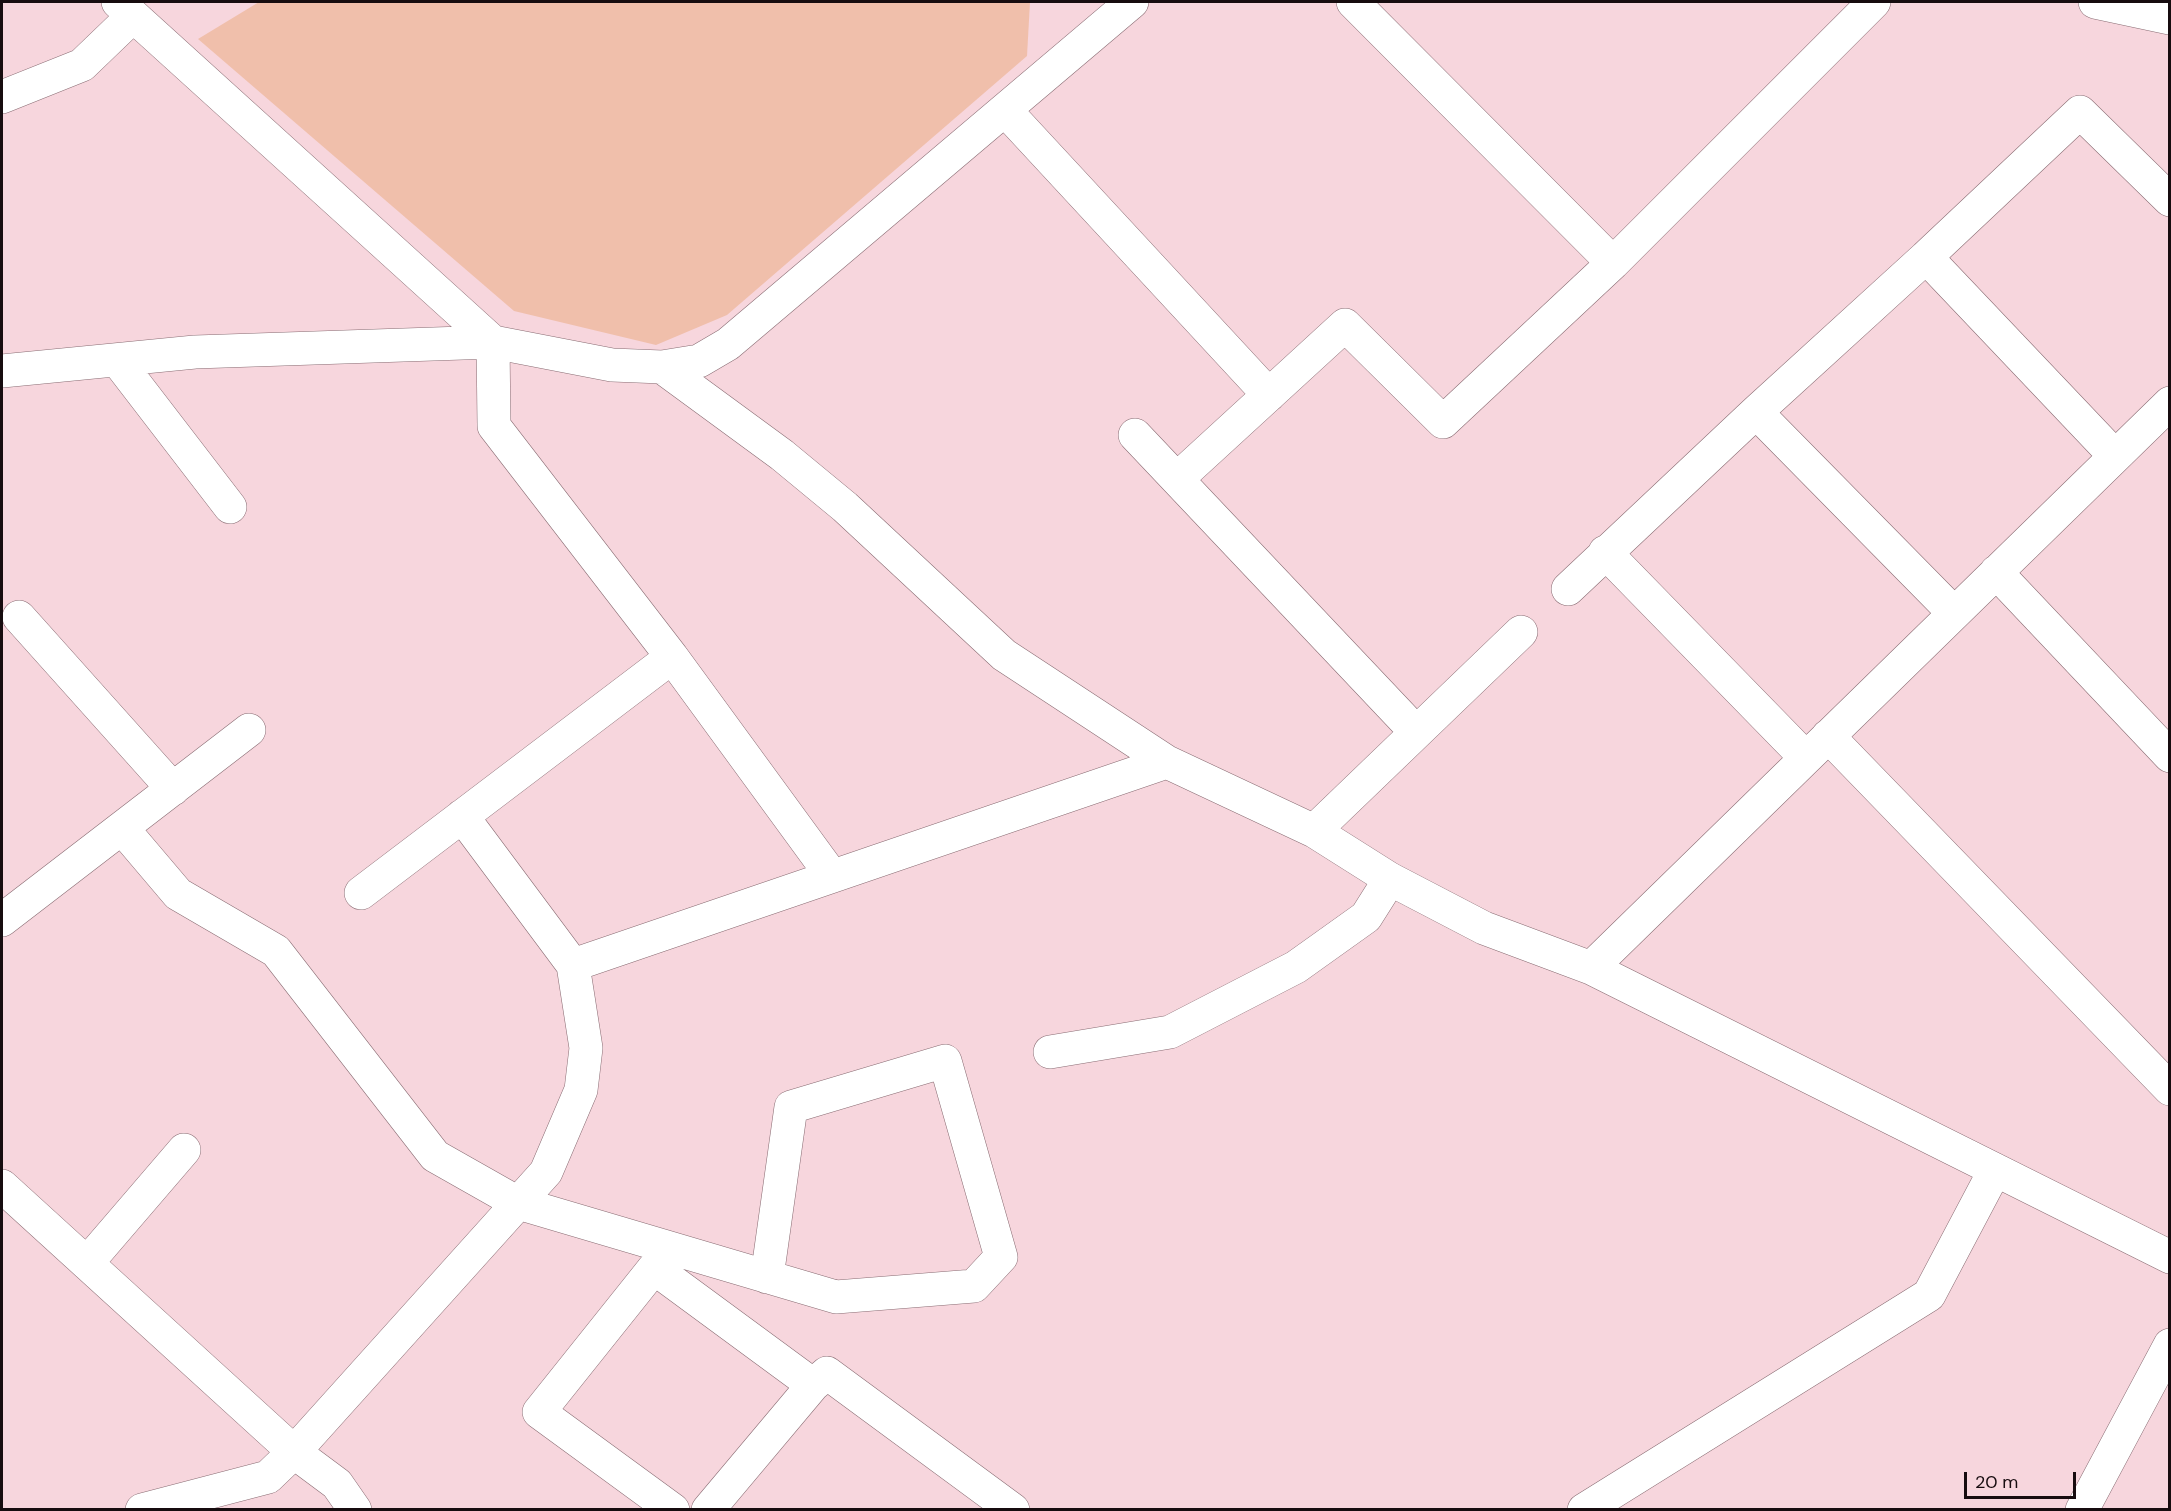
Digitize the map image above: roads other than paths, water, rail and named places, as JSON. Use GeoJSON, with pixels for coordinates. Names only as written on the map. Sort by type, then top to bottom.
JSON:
{"type":"FeatureCollection","features":[{"type":"Feature","properties":{"kind":"street"},"geometry":{"type":"LineString","coordinates":[[2,371],[195,352],[492,342],[612,365],[662,367],[699,361],[728,344],[1132,2]]}},
{"type":"Feature","properties":{"kind":"street"},"geometry":{"type":"LineString","coordinates":[[1353,2],[1613,263]]}},
{"type":"Feature","properties":{"kind":"street"},"geometry":{"type":"LineString","coordinates":[[1177,479],[1345,325],[1443,422],[1613,263],[1874,2]]}},
{"type":"Feature","properties":{"kind":"street"},"geometry":{"type":"LineString","coordinates":[[2096,2],[2169,18]]}},
{"type":"Feature","properties":{"kind":"street"},"geometry":{"type":"LineString","coordinates":[[2,97],[82,65],[126,9],[492,342],[494,426],[672,657],[832,876]]}},
{"type":"Feature","properties":{"kind":"street"},"geometry":{"type":"LineString","coordinates":[[1005,110],[1269,395]]}},
{"type":"Feature","properties":{"kind":"street"},"geometry":{"type":"LineString","coordinates":[[1568,589],[1755,412],[1926,257],[2080,112],[2169,200]]}},
{"type":"Feature","properties":{"kind":"street"},"geometry":{"type":"LineString","coordinates":[[1926,257],[2115,456]]}},
{"type":"Feature","properties":{"kind":"street"},"geometry":{"type":"LineString","coordinates":[[117,360],[230,507]]}},
{"type":"Feature","properties":{"kind":"street"},"geometry":{"type":"LineString","coordinates":[[662,367],[782,455],[845,507],[1004,655],[1167,762],[1314,831],[1390,879],[1484,928],[1591,968],[1995,1170],[2168,1252]]}},
{"type":"Feature","properties":{"kind":"street"},"geometry":{"type":"LineString","coordinates":[[1755,412],[1954,613]]}},
{"type":"Feature","properties":{"kind":"street"},"geometry":{"type":"LineString","coordinates":[[1591,968],[2115,456],[2166,412]]}},
{"type":"Feature","properties":{"kind":"street"},"geometry":{"type":"LineString","coordinates":[[1135,435],[1416,732]]}},
{"type":"Feature","properties":{"kind":"street"},"geometry":{"type":"LineString","coordinates":[[1605,552],[1817,747],[2169,1089]]}},
{"type":"Feature","properties":{"kind":"street"},"geometry":{"type":"LineString","coordinates":[[1996,572],[2169,756]]}},
{"type":"Feature","properties":{"kind":"street"},"geometry":{"type":"LineString","coordinates":[[19,617],[173,789]]}},
{"type":"Feature","properties":{"kind":"street"},"geometry":{"type":"LineString","coordinates":[[1314,831],[1521,632]]}},
{"type":"Feature","properties":{"kind":"street"},"geometry":{"type":"LineString","coordinates":[[361,892],[672,657]]}},
{"type":"Feature","properties":{"kind":"street"},"geometry":{"type":"LineString","coordinates":[[2,920],[249,730]]}},
{"type":"Feature","properties":{"kind":"street"},"geometry":{"type":"LineString","coordinates":[[573,965],[1167,762]]}},
{"type":"Feature","properties":{"kind":"street"},"geometry":{"type":"LineString","coordinates":[[142,1509],[268,1477],[294,1452],[546,1172],[581,1090],[585,1047],[573,965],[462,816]]}},
{"type":"Feature","properties":{"kind":"street"},"geometry":{"type":"LineString","coordinates":[[122,828],[178,894],[276,951],[435,1156],[518,1203],[767,1277],[837,1297],[974,1286],[1001,1257],[945,1061],[791,1107],[767,1277]]}},
{"type":"Feature","properties":{"kind":"street"},"geometry":{"type":"LineString","coordinates":[[1050,1052],[1170,1032],[1296,967],[1366,917],[1390,879]]}},
{"type":"Feature","properties":{"kind":"street"},"geometry":{"type":"LineString","coordinates":[[87,1263],[184,1150]]}},
{"type":"Feature","properties":{"kind":"street"},"geometry":{"type":"LineString","coordinates":[[1584,1509],[1929,1295],[1995,1170]]}},
{"type":"Feature","properties":{"kind":"street"},"geometry":{"type":"LineString","coordinates":[[2,1187],[294,1452],[337,1484],[355,1509]]}},
{"type":"Feature","properties":{"kind":"street"},"geometry":{"type":"LineString","coordinates":[[673,1509],[539,1412],[654,1268],[813,1385]]}},
{"type":"Feature","properties":{"kind":"street"},"geometry":{"type":"LineString","coordinates":[[2082,1509],[2169,1346]]}},
{"type":"Feature","properties":{"kind":"street"},"geometry":{"type":"LineString","coordinates":[[708,1509],[813,1385],[827,1373],[979,1499],[1013,1509]]}}]}
